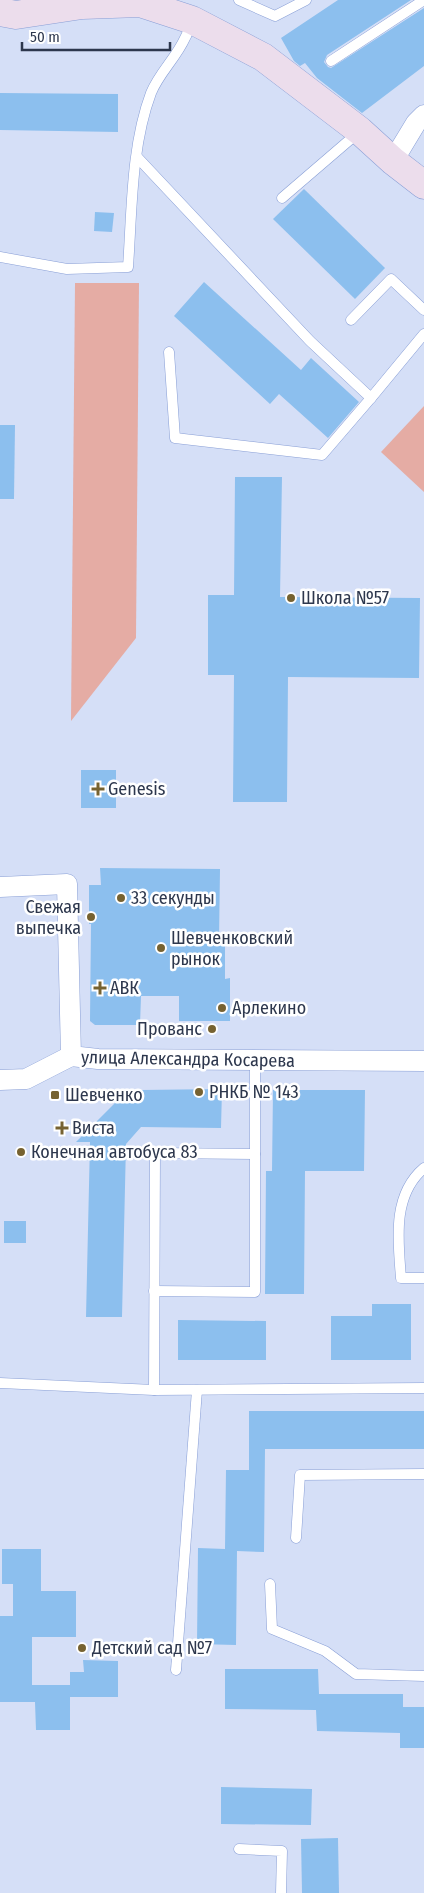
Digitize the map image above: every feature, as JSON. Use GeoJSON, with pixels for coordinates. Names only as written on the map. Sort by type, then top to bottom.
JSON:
{"type":"FeatureCollection","features":[{"type":"Feature","properties":{"kind":"street"},"geometry":{"type":"LineString","coordinates":[[4,9],[16,15],[82,5],[140,3],[192,20],[263,57],[360,131],[393,161],[424,185]]}},
{"type":"Feature","properties":{"kind":"street"},"geometry":{"type":"LineString","coordinates":[[393,161],[421,122]]}},
{"type":"Feature","properties":{"kind":"street","name":"улица Александра Косарева"},"geometry":{"type":"LineString","coordinates":[[0,888],[67,884],[71,1056],[98,1059],[424,1061]]}},
{"type":"Feature","properties":{"kind":"street"},"geometry":{"type":"LineString","coordinates":[[0,1080],[26,1078],[71,1056]]}},
{"type":"Feature","properties":{"kind":"lane"},"geometry":{"type":"LineString","coordinates":[[239,0],[276,16],[306,0]]}},
{"type":"Feature","properties":{"kind":"lane"},"geometry":{"type":"LineString","coordinates":[[331,61],[424,0]]}},
{"type":"Feature","properties":{"kind":"lane"},"geometry":{"type":"LineString","coordinates":[[0,257],[67,270],[128,267],[137,157],[144,116],[152,91],[164,69],[185,39],[192,20]]}},
{"type":"Feature","properties":{"kind":"lane"},"geometry":{"type":"LineString","coordinates":[[282,198],[360,131]]}},
{"type":"Feature","properties":{"kind":"lane"},"geometry":{"type":"LineString","coordinates":[[137,157],[310,341],[371,398]]}},
{"type":"Feature","properties":{"kind":"lane"},"geometry":{"type":"LineString","coordinates":[[351,320],[391,279],[424,310]]}},
{"type":"Feature","properties":{"kind":"lane"},"geometry":{"type":"LineString","coordinates":[[169,352],[175,438],[322,455],[424,334]]}},
{"type":"Feature","properties":{"kind":"lane"},"geometry":{"type":"LineString","coordinates":[[154,1291],[254,1292],[255,1061]]}},
{"type":"Feature","properties":{"kind":"lane"},"geometry":{"type":"LineString","coordinates":[[154,1390],[155,1153],[255,1154]]}},
{"type":"Feature","properties":{"kind":"lane"},"geometry":{"type":"LineString","coordinates":[[424,1168],[414,1177],[399,1210],[398,1245],[401,1278],[424,1278]]}},
{"type":"Feature","properties":{"kind":"lane"},"geometry":{"type":"LineString","coordinates":[[0,1383],[154,1390],[424,1388]]}},
{"type":"Feature","properties":{"kind":"lane"},"geometry":{"type":"LineString","coordinates":[[176,1670],[197,1390]]}},
{"type":"Feature","properties":{"kind":"lane"},"geometry":{"type":"LineString","coordinates":[[296,1538],[300,1475],[424,1474]]}},
{"type":"Feature","properties":{"kind":"lane"},"geometry":{"type":"LineString","coordinates":[[270,1584],[272,1629],[324,1651],[356,1674],[424,1676]]}},
{"type":"Feature","properties":{"kind":"lane"},"geometry":{"type":"LineString","coordinates":[[239,1849],[282,1851],[281,1893]]}},
{"type":"Feature","properties":{"kind":"shaded area"},"geometry":{"type":"Polygon","coordinates":[[[75,283],[139,283],[136,638],[71,721],[75,283]]]}},
{"type":"Feature","properties":{"kind":"shaded area"},"geometry":{"type":"Polygon","coordinates":[[[424,406],[424,492],[381,452],[424,406]]]}},
{"type":"Feature","properties":{"kind":"building"},"geometry":{"type":"Polygon","coordinates":[[[338,0],[411,0],[327,55],[324,62],[331,68],[424,8],[424,66],[362,113],[317,78],[305,63],[300,66],[294,61],[281,38],[338,0]]]}},
{"type":"Feature","properties":{"kind":"building"},"geometry":{"type":"Polygon","coordinates":[[[0,93],[118,94],[118,132],[0,130],[0,93]]]}},
{"type":"Feature","properties":{"kind":"building"},"geometry":{"type":"Polygon","coordinates":[[[304,189],[385,268],[355,299],[273,219],[304,189]]]}},
{"type":"Feature","properties":{"kind":"building"},"geometry":{"type":"Polygon","coordinates":[[[95,212],[114,213],[112,232],[94,231],[95,212]]]}},
{"type":"Feature","properties":{"kind":"building"},"geometry":{"type":"Polygon","coordinates":[[[204,282],[301,370],[311,358],[359,402],[328,438],[279,394],[270,404],[174,316],[204,282]]]}},
{"type":"Feature","properties":{"kind":"building"},"geometry":{"type":"Polygon","coordinates":[[[0,425],[15,425],[14,499],[0,499],[0,425]]]}},
{"type":"Feature","properties":{"kind":"building"},"geometry":{"type":"Polygon","coordinates":[[[235,477],[282,477],[280,597],[420,598],[419,678],[288,677],[287,802],[233,802],[234,675],[208,675],[208,595],[234,595],[235,477]]]}},
{"type":"Feature","properties":{"kind":"building","name":"Genesis"},"geometry":{"type":"Polygon","coordinates":[[[81,770],[116,770],[116,808],[81,808],[81,770]]]}},
{"type":"Feature","properties":{"kind":"building","name":"Шевченковский рынок"},"geometry":{"type":"Polygon","coordinates":[[[100,868],[220,869],[219,941],[225,941],[225,979],[230,978],[230,1021],[179,1021],[179,996],[141,996],[140,1025],[95,1025],[90,1021],[91,924],[89,924],[89,885],[101,885],[100,868]]]}},
{"type":"Feature","properties":{"kind":"building"},"geometry":{"type":"Polygon","coordinates":[[[222,1089],[221,1128],[141,1127],[126,1144],[122,1317],[86,1317],[90,1142],[76,1142],[116,1102],[142,1102],[142,1090],[222,1089]]]}},
{"type":"Feature","properties":{"kind":"building"},"geometry":{"type":"Polygon","coordinates":[[[273,1090],[365,1090],[364,1171],[305,1171],[304,1294],[265,1294],[266,1171],[272,1171],[273,1090]]]}},
{"type":"Feature","properties":{"kind":"building"},"geometry":{"type":"Polygon","coordinates":[[[4,1221],[26,1221],[26,1243],[4,1243],[4,1221]]]}},
{"type":"Feature","properties":{"kind":"building"},"geometry":{"type":"Polygon","coordinates":[[[372,1304],[411,1304],[411,1360],[331,1360],[331,1316],[372,1316],[372,1304]]]}},
{"type":"Feature","properties":{"kind":"building"},"geometry":{"type":"Polygon","coordinates":[[[178,1320],[266,1321],[266,1360],[178,1360],[178,1320]]]}},
{"type":"Feature","properties":{"kind":"building"},"geometry":{"type":"Polygon","coordinates":[[[249,1411],[424,1411],[424,1449],[265,1449],[264,1552],[237,1551],[236,1645],[197,1644],[198,1548],[225,1549],[226,1470],[249,1470],[249,1411]]]}},
{"type":"Feature","properties":{"kind":"building"},"geometry":{"type":"Polygon","coordinates":[[[2,1549],[41,1549],[41,1591],[76,1591],[76,1637],[32,1637],[32,1685],[70,1685],[70,1672],[84,1672],[83,1660],[118,1661],[118,1697],[70,1697],[70,1730],[36,1730],[35,1702],[0,1702],[0,1616],[13,1616],[13,1584],[2,1584],[2,1549]]]}},
{"type":"Feature","properties":{"kind":"building"},"geometry":{"type":"Polygon","coordinates":[[[225,1669],[318,1669],[319,1694],[403,1694],[403,1707],[424,1707],[424,1748],[400,1748],[400,1733],[317,1731],[316,1710],[225,1709],[225,1669]]]}},
{"type":"Feature","properties":{"kind":"building"},"geometry":{"type":"Polygon","coordinates":[[[221,1787],[312,1789],[311,1825],[221,1824],[221,1787]]]}},
{"type":"Feature","properties":{"kind":"building"},"geometry":{"type":"Polygon","coordinates":[[[338,1838],[339,1893],[302,1893],[301,1839],[338,1838]]]}},
{"type":"Feature","properties":{"kind":"place","name":"Школа №57"},"geometry":{"type":"Point","coordinates":[291,598]}},
{"type":"Feature","properties":{"kind":"place","name":"Genesis"},"geometry":{"type":"Point","coordinates":[98,789]}},
{"type":"Feature","properties":{"kind":"place","name":"33 секунды"},"geometry":{"type":"Point","coordinates":[121,898]}},
{"type":"Feature","properties":{"kind":"place","name":"Свежая выпечка"},"geometry":{"type":"Point","coordinates":[91,917]}},
{"type":"Feature","properties":{"kind":"place","name":"Шевченковский рынок"},"geometry":{"type":"Point","coordinates":[161,948]}},
{"type":"Feature","properties":{"kind":"place","name":"АВК"},"geometry":{"type":"Point","coordinates":[100,988]}},
{"type":"Feature","properties":{"kind":"place","name":"Арлекино"},"geometry":{"type":"Point","coordinates":[222,1008]}},
{"type":"Feature","properties":{"kind":"place","name":"Прованс"},"geometry":{"type":"Point","coordinates":[212,1029]}},
{"type":"Feature","properties":{"kind":"place","name":"РНКБ № 143"},"geometry":{"type":"Point","coordinates":[199,1092]}},
{"type":"Feature","properties":{"kind":"place","name":"Шевченко"},"geometry":{"type":"Point","coordinates":[55,1095]}},
{"type":"Feature","properties":{"kind":"place","name":"Виста"},"geometry":{"type":"Point","coordinates":[62,1128]}},
{"type":"Feature","properties":{"kind":"place","name":"Конечная автобуса 83"},"geometry":{"type":"Point","coordinates":[21,1152]}},
{"type":"Feature","properties":{"kind":"place","name":"Детский сад №7"},"geometry":{"type":"Point","coordinates":[82,1648]}}]}
